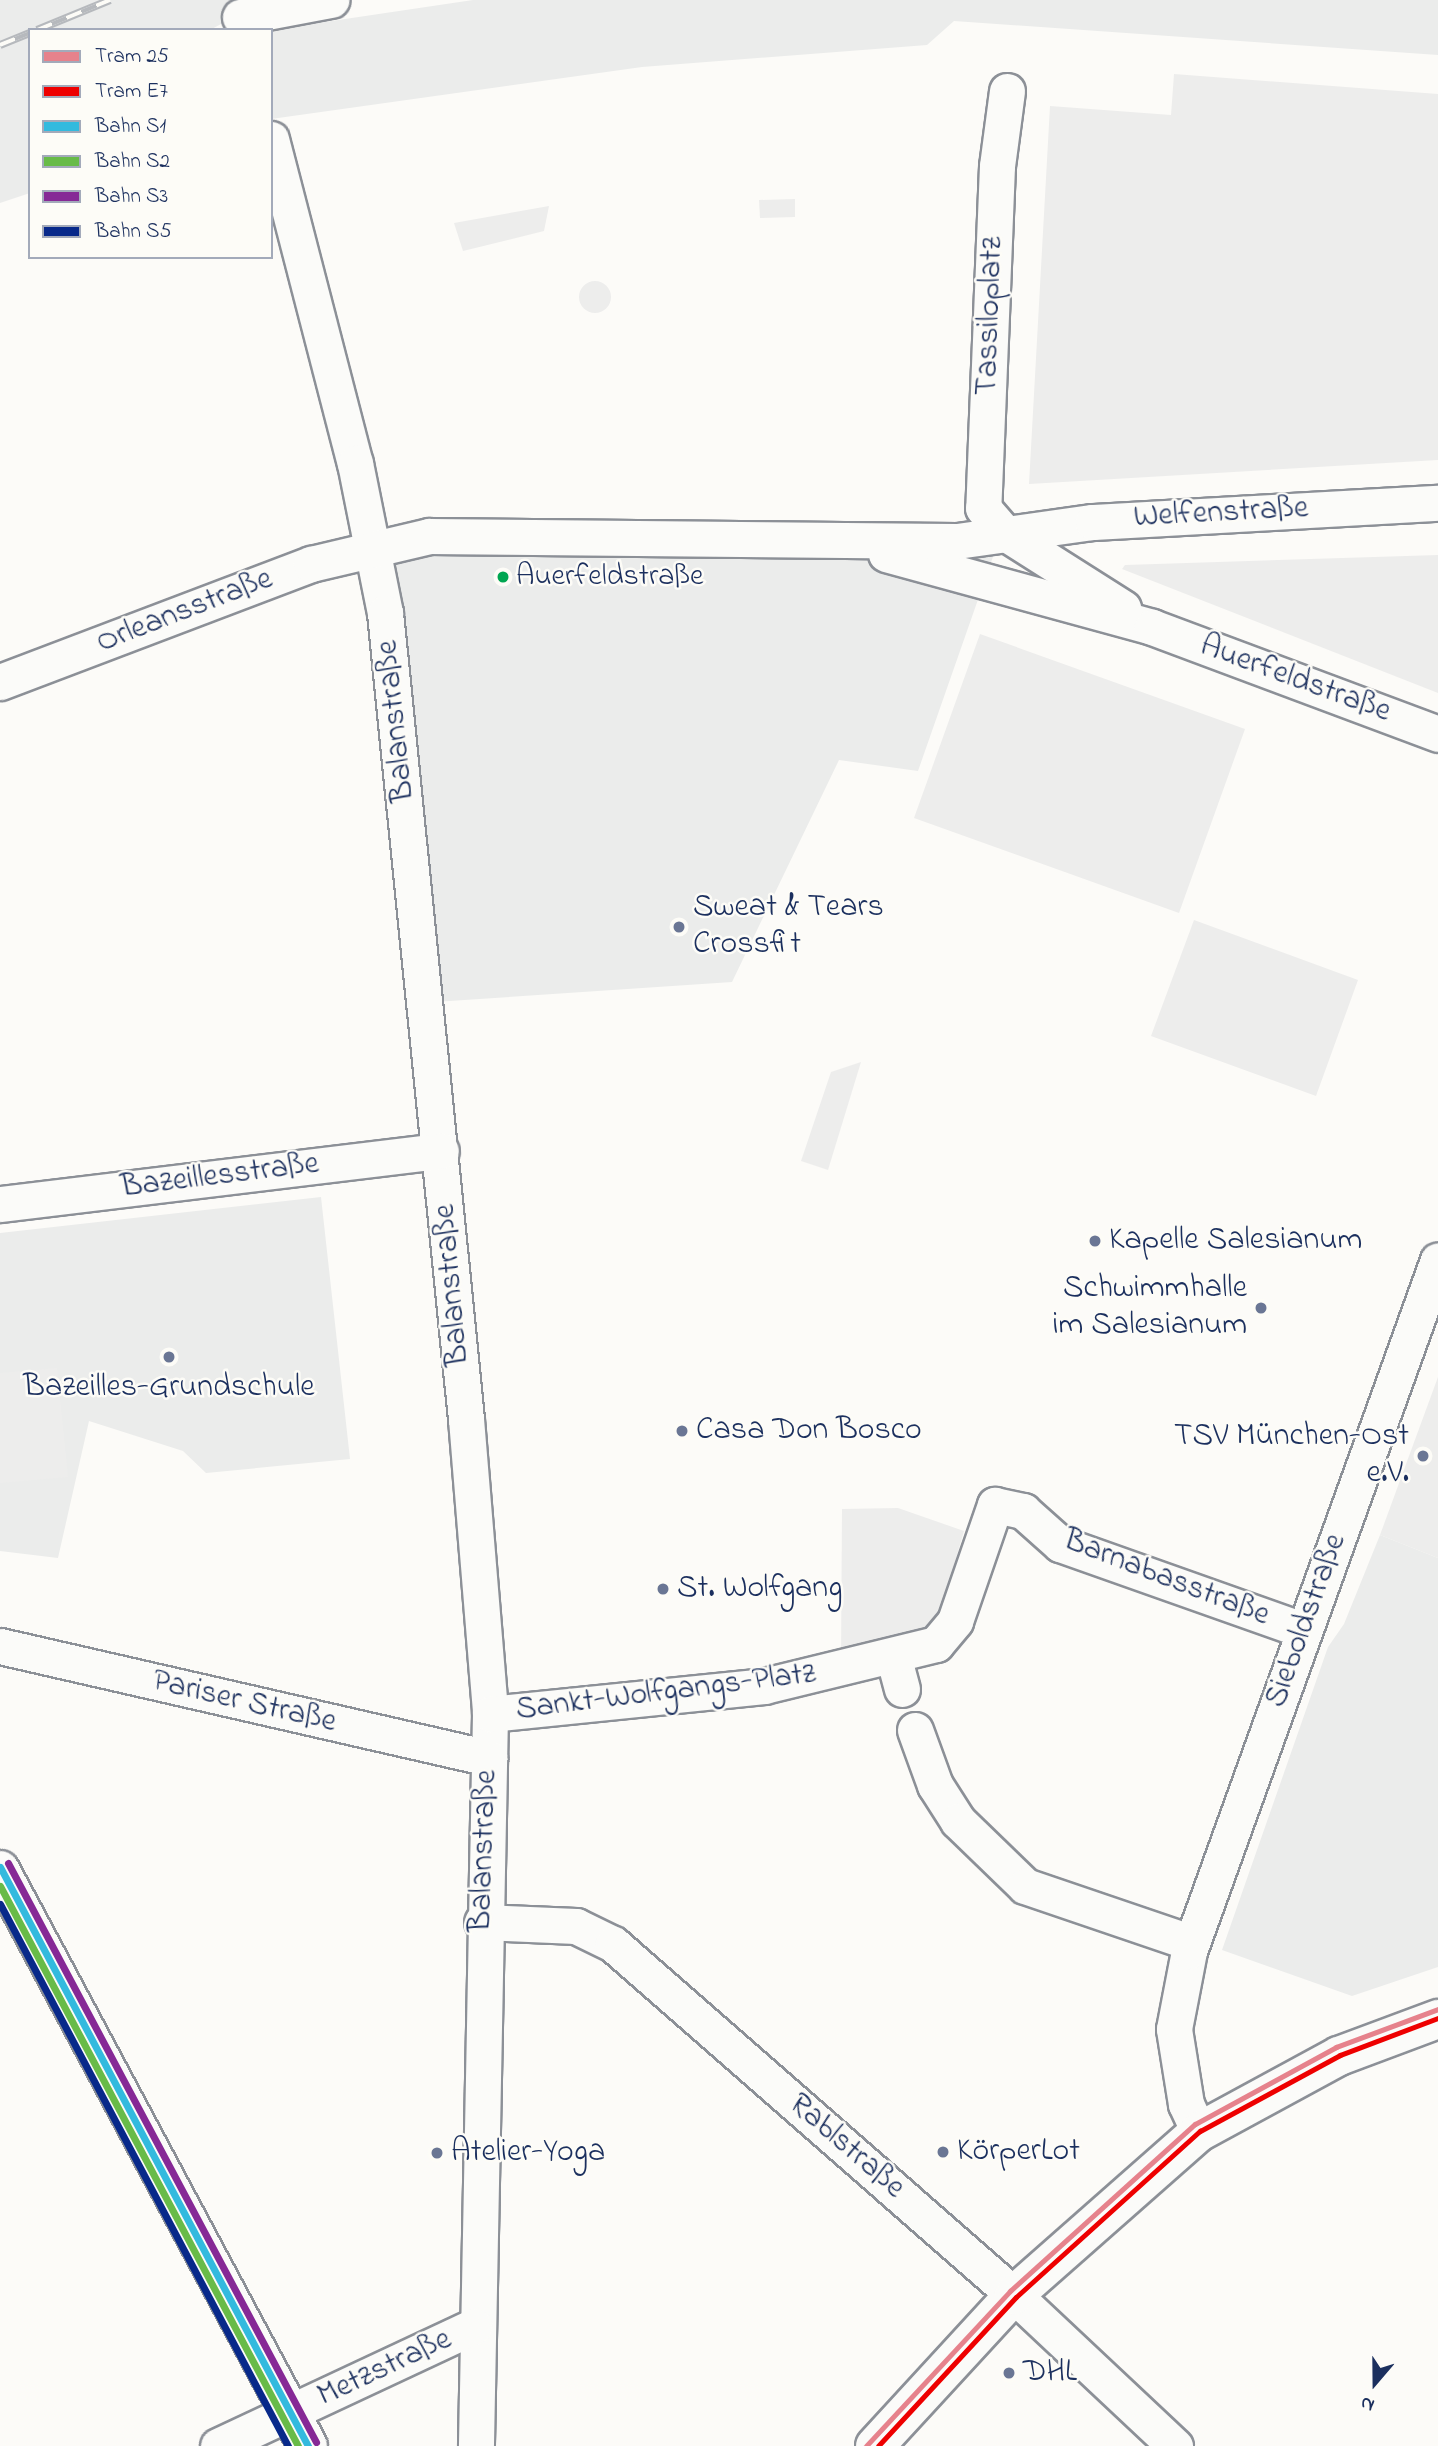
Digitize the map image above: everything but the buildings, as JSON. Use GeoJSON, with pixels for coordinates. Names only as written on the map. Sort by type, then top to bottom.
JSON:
{"type":"FeatureCollection","features":[{"type":"Feature","properties":{"kind":"main road"},"geometry":{"type":"LineString","coordinates":[[0,1870],[308,2446]]}},
{"type":"Feature","properties":{"kind":"main road"},"geometry":{"type":"LineString","coordinates":[[875,2446],[1014,2295],[1199,2132],[1339,2056],[1438,2019]]}},
{"type":"Feature","properties":{"kind":"street"},"geometry":{"type":"LineString","coordinates":[[241,16],[331,0]]}},
{"type":"Feature","properties":{"kind":"street","name":"Tassiloplatz"},"geometry":{"type":"LineString","coordinates":[[1006,533],[983,508],[997,166],[1007,91]]}},
{"type":"Feature","properties":{"kind":"street","name":"Balanstraße"},"geometry":{"type":"LineString","coordinates":[[273,147],[372,550],[387,626],[441,1151],[490,1714],[482,1922],[474,2326],[477,2446]]}},
{"type":"Feature","properties":{"kind":"street","name":"Welfenstraße"},"geometry":{"type":"LineString","coordinates":[[1006,533],[1438,503]]}},
{"type":"Feature","properties":{"kind":"street","name":"Auerfeldstraße"},"geometry":{"type":"LineString","coordinates":[[372,550],[429,536],[957,541],[1006,533],[1152,627]]}},
{"type":"Feature","properties":{"kind":"street","name":"Auerfeldstraße"},"geometry":{"type":"LineString","coordinates":[[829,539],[1152,627],[1438,734]]}},
{"type":"Feature","properties":{"kind":"street","name":"Orleansstraße"},"geometry":{"type":"LineString","coordinates":[[0,682],[311,564],[372,550]]}},
{"type":"Feature","properties":{"kind":"street","name":"Bazeillesstraße"},"geometry":{"type":"LineString","coordinates":[[0,1204],[441,1151]]}},
{"type":"Feature","properties":{"kind":"street","name":"Sieboldstraße"},"geometry":{"type":"LineString","coordinates":[[1199,2132],[1186,2104],[1174,2029],[1192,1943],[1438,1260]]}},
{"type":"Feature","properties":{"kind":"street","name":"Sankt-Wolfgangs-Platz"},"geometry":{"type":"LineString","coordinates":[[490,1714],[898,1674],[949,1634],[995,1505]]}},
{"type":"Feature","properties":{"kind":"street","name":"Barnabasstraße"},"geometry":{"type":"LineString","coordinates":[[995,1505],[1023,1511],[1060,1544],[1303,1630]]}},
{"type":"Feature","properties":{"kind":"street","name":"Pariser Straße"},"geometry":{"type":"LineString","coordinates":[[0,1646],[489,1758]]}},
{"type":"Feature","properties":{"kind":"street"},"geometry":{"type":"LineString","coordinates":[[915,1730],[935,1785],[958,1821],[1025,1886],[1192,1943]]}},
{"type":"Feature","properties":{"kind":"street","name":"Rablstraße"},"geometry":{"type":"LineString","coordinates":[[482,1922],[576,1926],[612,1944],[1014,2295],[1175,2446]]}},
{"type":"Feature","properties":{"kind":"street","name":"Metzstraße"},"geometry":{"type":"LineString","coordinates":[[218,2446],[474,2326]]}},
{"type":"Feature","properties":{"kind":"shaded area"},"geometry":{"type":"Polygon","coordinates":[[[0,0],[265,0],[214,28],[28,28],[28,194],[0,203],[0,0]]]}},
{"type":"Feature","properties":{"kind":"shaded area"},"geometry":{"type":"Polygon","coordinates":[[[473,0],[1438,0],[1438,55],[954,21],[927,45],[642,67],[273,119],[273,30],[473,0]]]}},
{"type":"Feature","properties":{"kind":"shaded area"},"geometry":{"type":"Polygon","coordinates":[[[1174,74],[1438,94],[1438,460],[1029,484],[1050,106],[1171,115],[1174,74]]]}},
{"type":"Feature","properties":{"kind":"shaded area"},"geometry":{"type":"Polygon","coordinates":[[[795,199],[795,217],[760,218],[759,200],[795,199]]]}},
{"type":"Feature","properties":{"kind":"shaded area"},"geometry":{"type":"Polygon","coordinates":[[[549,206],[544,231],[463,251],[454,223],[549,206]]]}},
{"type":"Feature","properties":{"kind":"shaded area"},"geometry":{"type":"Polygon","coordinates":[[[595,281],[606,286],[611,297],[606,308],[595,313],[584,308],[579,297],[584,286],[595,281]]]}},
{"type":"Feature","properties":{"kind":"shaded area"},"geometry":{"type":"Polygon","coordinates":[[[431,541],[995,551],[918,771],[839,760],[732,982],[419,1003],[358,557],[431,541]]]}},
{"type":"Feature","properties":{"kind":"shaded area"},"geometry":{"type":"Polygon","coordinates":[[[1438,555],[1438,693],[1122,569],[1125,565],[1438,555]]]}},
{"type":"Feature","properties":{"kind":"shaded area"},"geometry":{"type":"Polygon","coordinates":[[[980,634],[1245,729],[1179,913],[914,818],[980,634]]]}},
{"type":"Feature","properties":{"kind":"shaded area"},"geometry":{"type":"Polygon","coordinates":[[[1194,920],[1358,980],[1316,1096],[1151,1036],[1194,920]]]}},
{"type":"Feature","properties":{"kind":"shaded area"},"geometry":{"type":"Polygon","coordinates":[[[861,1062],[828,1170],[801,1161],[831,1072],[861,1062]]]}},
{"type":"Feature","properties":{"kind":"shaded area","name":"Bazeilles-Grundschule"},"geometry":{"type":"Polygon","coordinates":[[[321,1197],[350,1459],[206,1473],[183,1451],[89,1421],[58,1558],[0,1551],[0,1233],[321,1197]]]}},
{"type":"Feature","properties":{"kind":"shaded area"},"geometry":{"type":"Polygon","coordinates":[[[57,1368],[68,1477],[0,1483],[0,1373],[57,1368]]]}},
{"type":"Feature","properties":{"kind":"shaded area","name":"TSV München-Ost e.V."},"geometry":{"type":"Polygon","coordinates":[[[1438,1377],[1438,1558],[1380,1535],[1438,1377]]]}},
{"type":"Feature","properties":{"kind":"shaded area"},"geometry":{"type":"Polygon","coordinates":[[[898,1508],[964,1531],[936,1627],[841,1661],[842,1509],[898,1508]]]}},
{"type":"Feature","properties":{"kind":"shaded area"},"geometry":{"type":"Polygon","coordinates":[[[1380,1535],[1438,1558],[1438,1967],[1352,1996],[1222,1950],[1328,1647],[1344,1624],[1380,1535]]]}},
{"type":"Feature","properties":{"kind":"railway"},"geometry":{"type":"LineString","coordinates":[[42,28],[110,0]]}},
{"type":"Feature","properties":{"kind":"railway"},"geometry":{"type":"LineString","coordinates":[[0,45],[28,34]]}},
{"type":"Feature","properties":{"kind":"tram line","name":"25"},"geometry":{"type":"LineString","coordinates":[[866,2446],[1010,2291],[1195,2124],[1336,2047],[1438,2009]]}},
{"type":"Feature","properties":{"kind":"tram line","name":"E7"},"geometry":{"type":"LineString","coordinates":[[878,2446],[1016,2297],[1200,2131],[1340,2055],[1438,2018]]}},
{"type":"Feature","properties":{"kind":"rail line","name":"S3"},"geometry":{"type":"LineString","coordinates":[[8,1863],[316,2442]]}},
{"type":"Feature","properties":{"kind":"rail line","name":"S1"},"geometry":{"type":"LineString","coordinates":[[0,1867],[308,2446]]}},
{"type":"Feature","properties":{"kind":"rail line","name":"S2"},"geometry":{"type":"LineString","coordinates":[[0,1886],[298,2446]]}},
{"type":"Feature","properties":{"kind":"rail line","name":"S5"},"geometry":{"type":"LineString","coordinates":[[0,1904],[288,2446]]}},
{"type":"Feature","properties":{"kind":"place","name":"Auerfeldstraße"},"geometry":{"type":"Point","coordinates":[503,577]}},
{"type":"Feature","properties":{"kind":"place","name":"Sweat & Tears Crossfit"},"geometry":{"type":"Point","coordinates":[679,927]}},
{"type":"Feature","properties":{"kind":"place","name":"Kapelle Salesianum"},"geometry":{"type":"Point","coordinates":[1095,1241]}},
{"type":"Feature","properties":{"kind":"place","name":"Schwimmhalle im Salesianum"},"geometry":{"type":"Point","coordinates":[1261,1308]}},
{"type":"Feature","properties":{"kind":"place","name":"Bazeilles-Grundschule"},"geometry":{"type":"Point","coordinates":[169,1357]}},
{"type":"Feature","properties":{"kind":"place","name":"Casa Don Bosco"},"geometry":{"type":"Point","coordinates":[682,1431]}},
{"type":"Feature","properties":{"kind":"place","name":"TSV München-Ost e.V."},"geometry":{"type":"Point","coordinates":[1423,1456]}},
{"type":"Feature","properties":{"kind":"place","name":"St. Wolfgang"},"geometry":{"type":"Point","coordinates":[663,1589]}},
{"type":"Feature","properties":{"kind":"place","name":"KörperLot"},"geometry":{"type":"Point","coordinates":[943,2152]}},
{"type":"Feature","properties":{"kind":"place","name":"Atelier-Yoga"},"geometry":{"type":"Point","coordinates":[437,2153]}},
{"type":"Feature","properties":{"kind":"place","name":"DHL"},"geometry":{"type":"Point","coordinates":[1009,2373]}}]}
